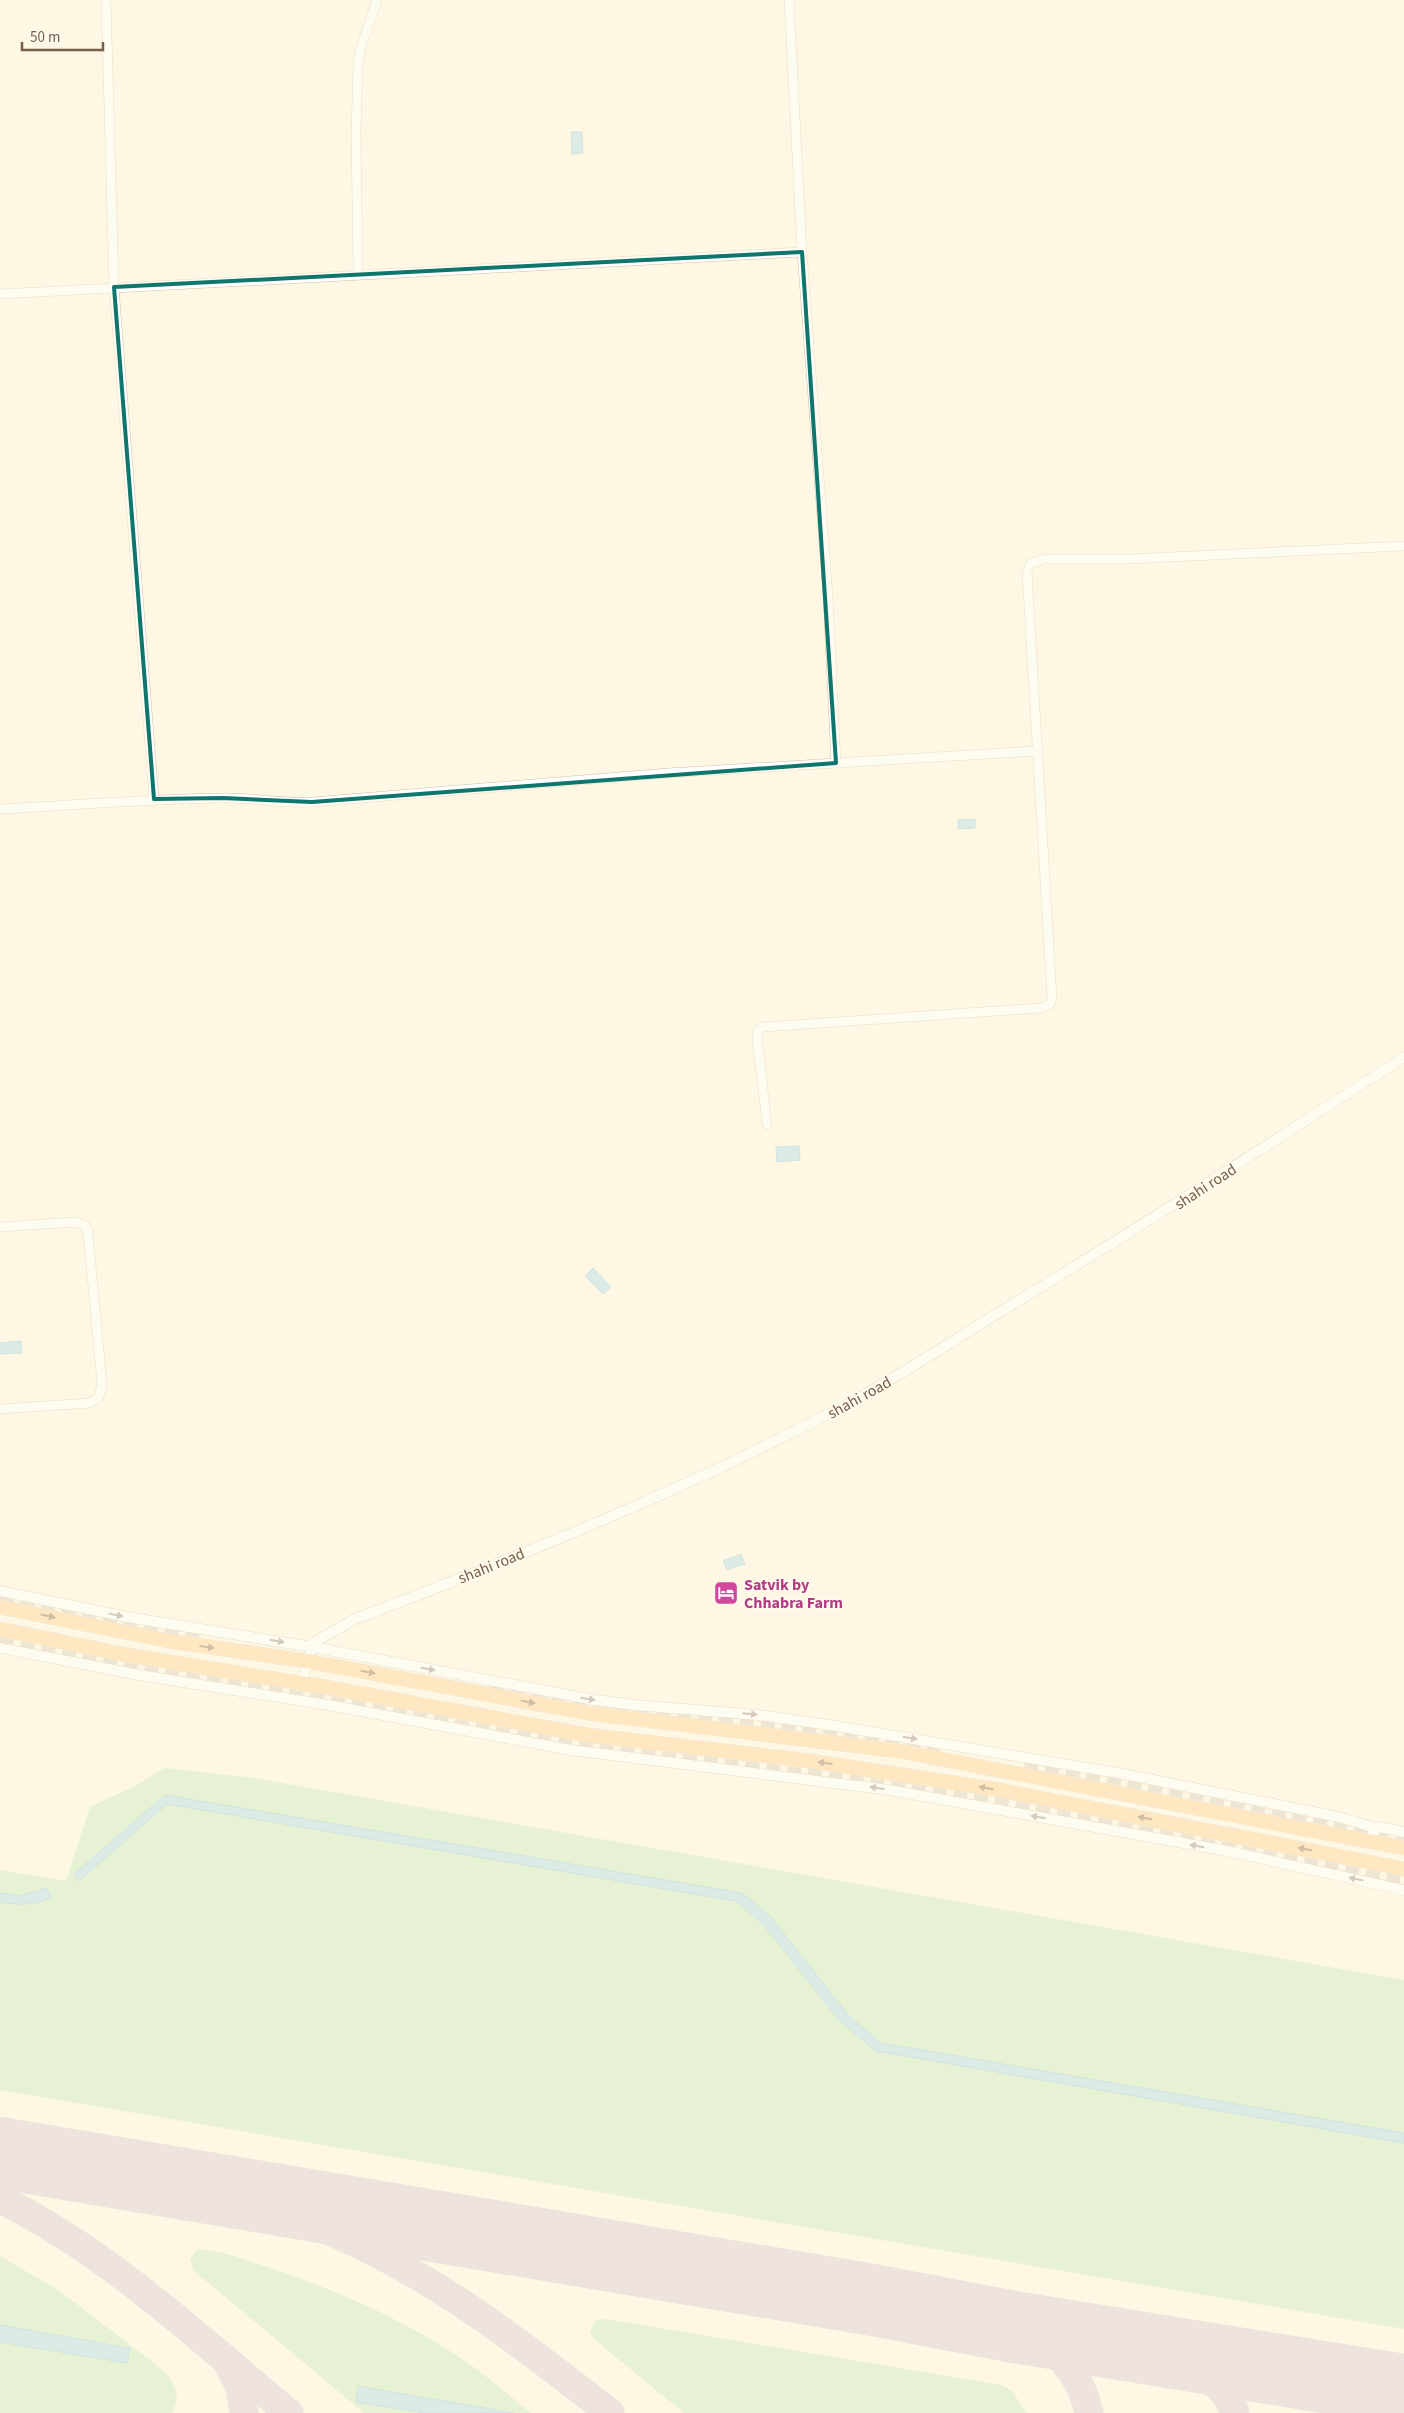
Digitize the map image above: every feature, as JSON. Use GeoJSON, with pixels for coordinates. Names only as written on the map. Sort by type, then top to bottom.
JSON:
{"type":"FeatureCollection","features":[{"type":"Feature","properties":{"kind":"highway"},"geometry":{"type":"LineString","coordinates":[[0,1607],[169,1641],[307,1661],[587,1713],[899,1751],[1374,1835],[1404,1848]]}},
{"type":"Feature","properties":{"kind":"highway"},"geometry":{"type":"LineString","coordinates":[[0,1629],[127,1655],[302,1683],[586,1735],[810,1761],[967,1785],[1192,1826],[1404,1869]]}},
{"type":"Feature","properties":{"kind":"street"},"geometry":{"type":"LineString","coordinates":[[106,0],[114,287],[154,799]]}},
{"type":"Feature","properties":{"kind":"street"},"geometry":{"type":"LineString","coordinates":[[358,274],[356,123],[358,64],[360,50],[377,0]]}},
{"type":"Feature","properties":{"kind":"street"},"geometry":{"type":"LineString","coordinates":[[789,0],[802,252],[828,597],[836,763]]}},
{"type":"Feature","properties":{"kind":"street"},"geometry":{"type":"LineString","coordinates":[[0,294],[802,252]]}},
{"type":"Feature","properties":{"kind":"street"},"geometry":{"type":"LineString","coordinates":[[767,1124],[757,1038],[759,1029],[763,1027],[1041,1008],[1049,1005],[1052,993],[1027,572],[1030,563],[1045,560],[1127,559],[1404,546]]}},
{"type":"Feature","properties":{"kind":"street"},"geometry":{"type":"LineString","coordinates":[[0,809],[154,799],[223,798],[278,803],[312,802],[584,779],[1037,751]]}},
{"type":"Feature","properties":{"kind":"street","name":"shahi road"},"geometry":{"type":"LineString","coordinates":[[312,1647],[316,1639],[355,1619],[645,1502],[728,1464],[844,1406],[901,1374],[1180,1202],[1404,1058]]}},
{"type":"Feature","properties":{"kind":"street"},"geometry":{"type":"LineString","coordinates":[[0,1226],[74,1222],[85,1225],[88,1233],[102,1384],[99,1397],[90,1403],[0,1409]]}},
{"type":"Feature","properties":{"kind":"street"},"geometry":{"type":"LineString","coordinates":[[0,1591],[127,1617],[312,1647],[595,1700],[635,1706],[758,1715],[1124,1774],[1339,1817],[1374,1835],[1404,1832]]}},
{"type":"Feature","properties":{"kind":"street"},"geometry":{"type":"LineString","coordinates":[[302,1683],[312,1647]]}},
{"type":"Feature","properties":{"kind":"street"},"geometry":{"type":"LineString","coordinates":[[0,1648],[138,1675],[328,1706],[571,1750],[889,1790],[1222,1850],[1404,1890]]}},
{"type":"Feature","properties":{"kind":"highlighted area"},"geometry":{"type":"Polygon","coordinates":[[[802,252],[836,763],[312,802],[223,798],[154,799],[114,287],[802,252]]]}},
{"type":"Feature","properties":{"kind":"green space"},"geometry":{"type":"Polygon","coordinates":[[[164,1768],[248,1777],[1404,1980],[1404,2329],[0,2090],[0,1870],[66,1881],[90,1807],[137,1785],[164,1768]]]}},
{"type":"Feature","properties":{"kind":"green space"},"geometry":{"type":"Polygon","coordinates":[[[197,2250],[215,2251],[242,2258],[294,2276],[375,2310],[451,2352],[482,2373],[531,2413],[513,2413],[358,2386],[356,2402],[424,2413],[364,2413],[194,2271],[190,2259],[197,2250]]]}},
{"type":"Feature","properties":{"kind":"green space"},"geometry":{"type":"Polygon","coordinates":[[[0,2256],[60,2291],[164,2371],[172,2381],[177,2396],[172,2413],[0,2413],[0,2342],[127,2363],[129,2347],[0,2325],[0,2256]]]}},
{"type":"Feature","properties":{"kind":"green space"},"geometry":{"type":"Polygon","coordinates":[[[606,2319],[1001,2385],[1011,2390],[1027,2413],[684,2413],[595,2340],[590,2332],[592,2325],[597,2320],[606,2319]]]}},
{"type":"Feature","properties":{"kind":"water"},"geometry":{"type":"Polygon","coordinates":[[[571,132],[582,132],[583,153],[572,154],[571,132]]]}},
{"type":"Feature","properties":{"kind":"water"},"geometry":{"type":"Polygon","coordinates":[[[975,819],[975,828],[958,829],[958,820],[975,819]]]}},
{"type":"Feature","properties":{"kind":"water"},"geometry":{"type":"Polygon","coordinates":[[[799,1146],[800,1160],[777,1162],[776,1147],[799,1146]]]}},
{"type":"Feature","properties":{"kind":"water"},"geometry":{"type":"Polygon","coordinates":[[[593,1268],[611,1287],[603,1294],[585,1276],[593,1268]]]}},
{"type":"Feature","properties":{"kind":"water"},"geometry":{"type":"Polygon","coordinates":[[[21,1341],[22,1353],[0,1354],[0,1343],[21,1341]]]}},
{"type":"Feature","properties":{"kind":"water"},"geometry":{"type":"Polygon","coordinates":[[[741,1554],[745,1564],[727,1570],[723,1561],[741,1554]]]}},
{"type":"Feature","properties":{"kind":"water"},"geometry":{"type":"Polygon","coordinates":[[[165,1795],[742,1893],[770,1916],[849,2016],[881,2043],[1404,2133],[1404,2143],[876,2051],[840,2021],[762,1923],[736,1901],[167,1804],[79,1881],[74,1874],[165,1795]]]}},
{"type":"Feature","properties":{"kind":"water"},"geometry":{"type":"Polygon","coordinates":[[[47,1888],[52,1897],[46,1900],[20,1904],[0,1902],[0,1893],[20,1896],[47,1888]]]}},
{"type":"Feature","properties":{"kind":"water"},"geometry":{"type":"Polygon","coordinates":[[[0,2325],[130,2348],[127,2363],[0,2342],[0,2325]]]}},
{"type":"Feature","properties":{"kind":"water"},"geometry":{"type":"Polygon","coordinates":[[[358,2386],[513,2413],[424,2413],[356,2402],[358,2386]]]}},
{"type":"Feature","properties":{"kind":"taxiway"},"geometry":{"type":"LineString","coordinates":[[179,2184],[315,2225],[408,2270],[478,2314],[545,2362],[610,2413]]}},
{"type":"Feature","properties":{"kind":"taxiway"},"geometry":{"type":"LineString","coordinates":[[0,2199],[40,2220],[115,2270],[186,2326],[289,2413]]}},
{"type":"Feature","properties":{"kind":"taxiway"},"geometry":{"type":"LineString","coordinates":[[1014,2327],[1041,2342],[1063,2361],[1079,2384],[1089,2413]]}},
{"type":"Feature","properties":{"kind":"taxiway"},"geometry":{"type":"LineString","coordinates":[[1167,2350],[1198,2368],[1216,2383],[1230,2402],[1235,2413]]}},
{"type":"Feature","properties":{"kind":"taxiway"},"geometry":{"type":"LineString","coordinates":[[229,2366],[240,2387],[244,2413]]}},
{"type":"Feature","properties":{"kind":"runway"},"geometry":{"type":"LineString","coordinates":[[0,2153],[873,2300],[1014,2327],[1404,2390]]}},
{"type":"Feature","properties":{"kind":"tunnel"},"geometry":{"type":"LineString","coordinates":[[0,1598],[200,1640]]}},
{"type":"Feature","properties":{"kind":"tunnel"},"geometry":{"type":"LineString","coordinates":[[0,1641],[619,1751],[806,1769],[992,1800],[1404,1880]]}},
{"type":"Feature","properties":{"kind":"tunnel"},"geometry":{"type":"LineString","coordinates":[[490,1689],[626,1709],[809,1729],[942,1748]]}},
{"type":"Feature","properties":{"kind":"tunnel"},"geometry":{"type":"LineString","coordinates":[[1025,1762],[1404,1838]]}},
{"type":"Feature","properties":{"kind":"place","name":"Satvik by Chhabra Farm"},"geometry":{"type":"Point","coordinates":[726,1593]}}]}
